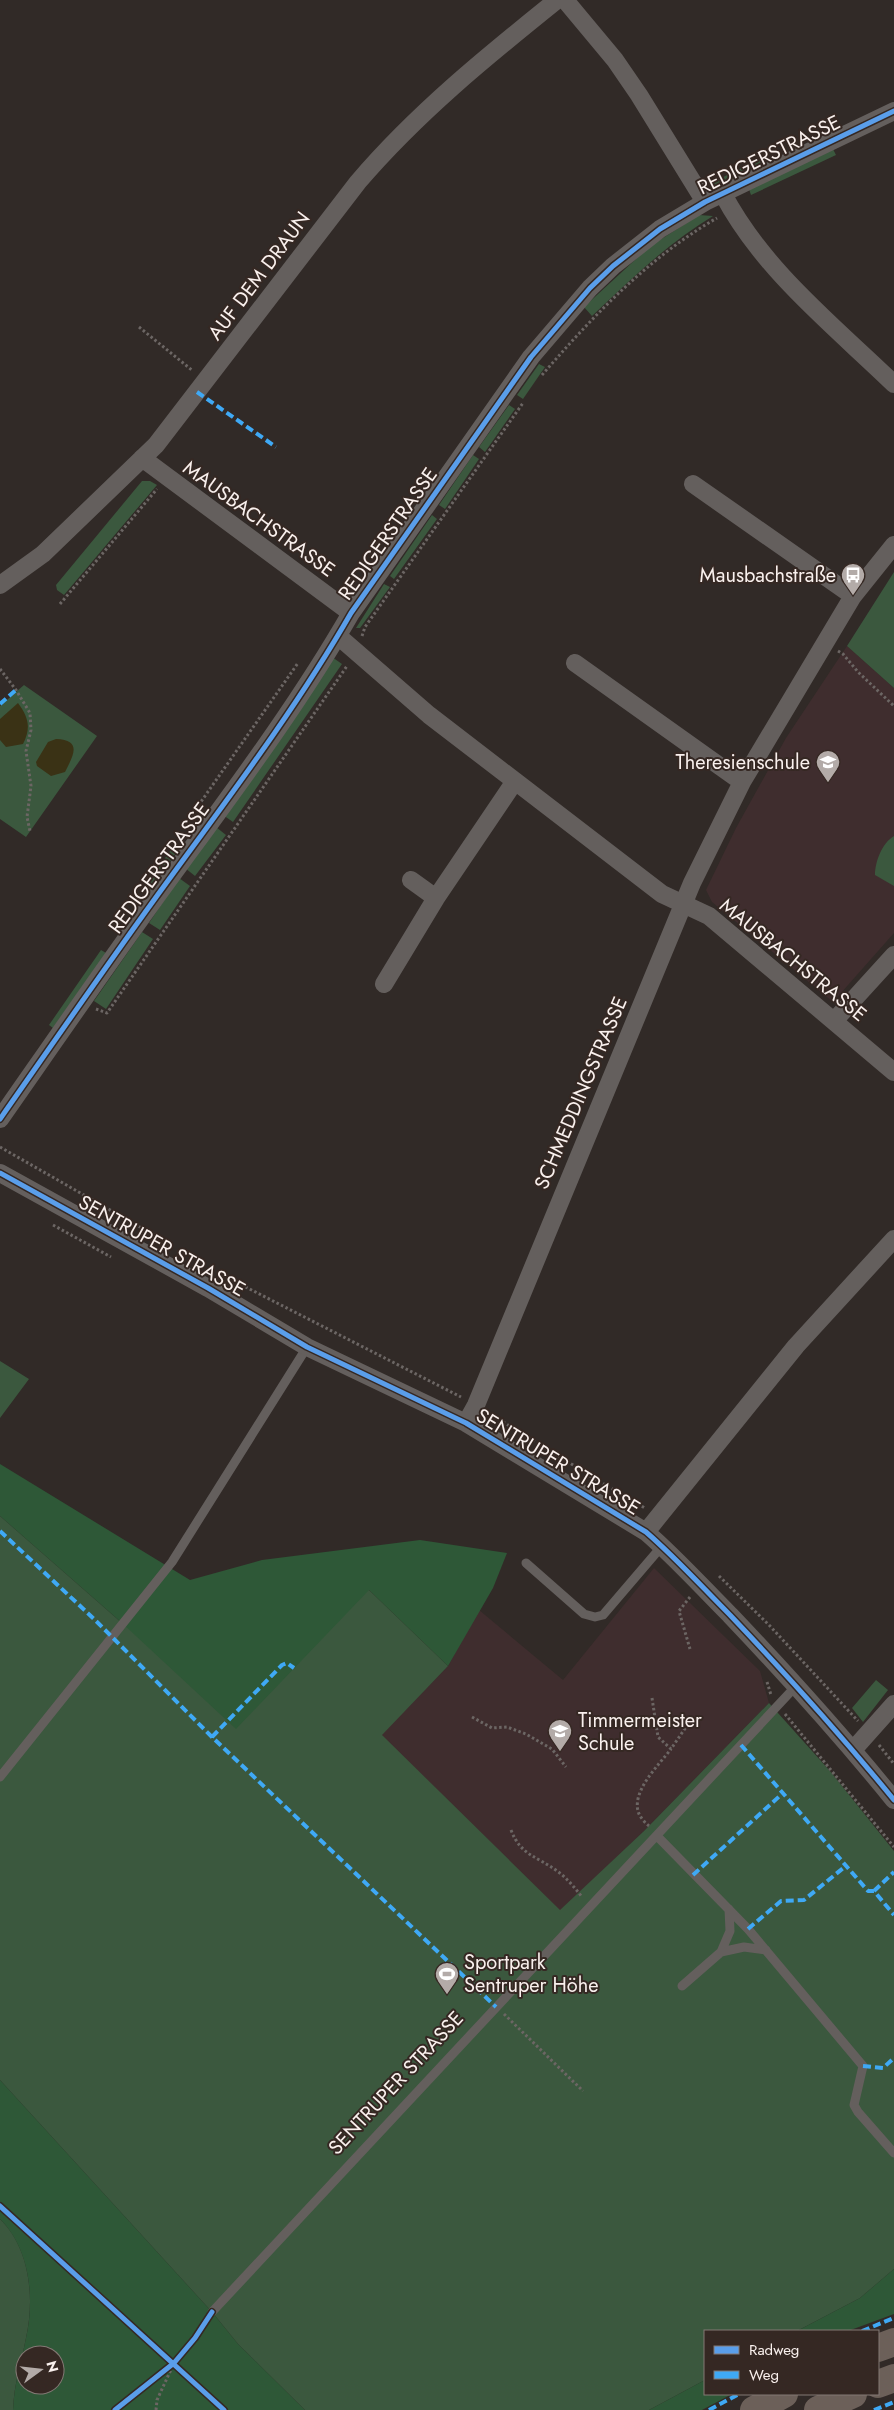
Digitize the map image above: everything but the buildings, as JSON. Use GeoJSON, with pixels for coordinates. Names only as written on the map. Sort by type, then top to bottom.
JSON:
{"type":"FeatureCollection","features":[{"type":"Feature","properties":{"kind":"main road"},"geometry":{"type":"LineString","coordinates":[[879,2348],[894,2342]]}},
{"type":"Feature","properties":{"kind":"main road"},"geometry":{"type":"LineString","coordinates":[[879,2384],[894,2378]]}},
{"type":"Feature","properties":{"kind":"main road"},"geometry":{"type":"LineString","coordinates":[[754,2410],[782,2395]]}},
{"type":"Feature","properties":{"kind":"main road"},"geometry":{"type":"LineString","coordinates":[[818,2410],[851,2395]]}},
{"type":"Feature","properties":{"kind":"street","name":"AUF DEM DRAUN"},"geometry":{"type":"LineString","coordinates":[[0,585],[43,554],[156,445],[358,182],[388,147],[465,74],[557,0]]}},
{"type":"Feature","properties":{"kind":"street","name":"REDIGERSTRASSE"},"geometry":{"type":"LineString","coordinates":[[566,0],[615,60],[640,95],[705,202]]}},
{"type":"Feature","properties":{"kind":"street","name":"REDIGERSTRASSE"},"geometry":{"type":"LineString","coordinates":[[0,1119],[148,909],[251,768],[338,636],[351,613],[531,357],[561,320],[613,266],[660,229],[705,202],[894,111]]}},
{"type":"Feature","properties":{"kind":"street"},"geometry":{"type":"LineString","coordinates":[[723,194],[731,210],[758,248],[780,273],[894,384]]}},
{"type":"Feature","properties":{"kind":"street","name":"MAUSBACHSTRASSE"},"geometry":{"type":"LineString","coordinates":[[142,458],[351,613]]}},
{"type":"Feature","properties":{"kind":"street"},"geometry":{"type":"LineString","coordinates":[[693,484],[853,596]]}},
{"type":"Feature","properties":{"kind":"street","name":"SCHMEDDINGSTRASSE"},"geometry":{"type":"LineString","coordinates":[[466,1424],[476,1405],[682,904],[742,782],[853,596],[894,545]]}},
{"type":"Feature","properties":{"kind":"street","name":"MAUSBACHSTRASSE"},"geometry":{"type":"LineString","coordinates":[[338,636],[429,715],[662,894],[709,916],[894,1072]]}},
{"type":"Feature","properties":{"kind":"street"},"geometry":{"type":"LineString","coordinates":[[575,663],[742,782]]}},
{"type":"Feature","properties":{"kind":"street"},"geometry":{"type":"LineString","coordinates":[[384,984],[436,898],[515,781]]}},
{"type":"Feature","properties":{"kind":"street"},"geometry":{"type":"LineString","coordinates":[[411,880],[436,898]]}},
{"type":"Feature","properties":{"kind":"street"},"geometry":{"type":"LineString","coordinates":[[834,1021],[894,955]]}},
{"type":"Feature","properties":{"kind":"street","name":"SENTRUPER STRASSE"},"geometry":{"type":"LineString","coordinates":[[0,1173],[208,1288],[308,1347],[466,1424],[646,1532],[662,1546],[796,1686],[853,1750],[894,1800]]}},
{"type":"Feature","properties":{"kind":"street"},"geometry":{"type":"LineString","coordinates":[[646,1532],[796,1346],[894,1239]]}},
{"type":"Feature","properties":{"kind":"street"},"geometry":{"type":"LineString","coordinates":[[853,1750],[894,1704]]}},
{"type":"Feature","properties":{"kind":"lane"},"geometry":{"type":"LineString","coordinates":[[0,1777],[172,1562],[308,1347]]}},
{"type":"Feature","properties":{"kind":"lane"},"geometry":{"type":"LineString","coordinates":[[526,1562],[584,1614],[595,1617],[603,1616],[662,1546]]}},
{"type":"Feature","properties":{"kind":"lane","name":"SENTRUPER STRASSE"},"geometry":{"type":"LineString","coordinates":[[212,2312],[796,1686]]}},
{"type":"Feature","properties":{"kind":"lane"},"geometry":{"type":"LineString","coordinates":[[657,1836],[729,1909],[766,1950],[862,2066],[854,2105],[894,2153]]}},
{"type":"Feature","properties":{"kind":"lane"},"geometry":{"type":"LineString","coordinates":[[682,1986],[721,1952],[730,1931],[729,1909]]}},
{"type":"Feature","properties":{"kind":"lane"},"geometry":{"type":"LineString","coordinates":[[721,1952],[744,1947],[766,1950]]}},
{"type":"Feature","properties":{"kind":"path"},"geometry":{"type":"LineString","coordinates":[[536,383],[577,335],[632,280],[696,230],[731,210]]}},
{"type":"Feature","properties":{"kind":"path"},"geometry":{"type":"LineString","coordinates":[[139,327],[206,381]]}},
{"type":"Feature","properties":{"kind":"path"},"geometry":{"type":"LineString","coordinates":[[92,1007],[107,1013],[357,651],[365,627],[525,399]]}},
{"type":"Feature","properties":{"kind":"path"},"geometry":{"type":"LineString","coordinates":[[60,604],[167,478]]}},
{"type":"Feature","properties":{"kind":"path"},"geometry":{"type":"LineString","coordinates":[[824,644],[843,654],[858,672],[894,706]]}},
{"type":"Feature","properties":{"kind":"path"},"geometry":{"type":"LineString","coordinates":[[0,669],[16,690],[30,714],[31,730],[26,751],[30,786],[26,818],[30,831]]}},
{"type":"Feature","properties":{"kind":"path"},"geometry":{"type":"LineString","coordinates":[[49,1222],[115,1258]]}},
{"type":"Feature","properties":{"kind":"path"},"geometry":{"type":"LineString","coordinates":[[685,1589],[698,1602]]}},
{"type":"Feature","properties":{"kind":"path"},"geometry":{"type":"LineString","coordinates":[[690,1649],[679,1611],[691,1595]]}},
{"type":"Feature","properties":{"kind":"path"},"geometry":{"type":"LineString","coordinates":[[766,1676],[772,1700],[894,1847]]}},
{"type":"Feature","properties":{"kind":"path"},"geometry":{"type":"LineString","coordinates":[[652,1698],[658,1737],[671,1748]]}},
{"type":"Feature","properties":{"kind":"path"},"geometry":{"type":"LineString","coordinates":[[472,1717],[492,1728],[508,1728],[526,1734],[552,1749],[566,1767]]}},
{"type":"Feature","properties":{"kind":"path"},"geometry":{"type":"LineString","coordinates":[[657,1836],[639,1815],[637,1804],[642,1788],[686,1727]]}},
{"type":"Feature","properties":{"kind":"path"},"geometry":{"type":"LineString","coordinates":[[511,1830],[518,1845],[532,1857],[558,1872],[591,1907]]}},
{"type":"Feature","properties":{"kind":"path"},"geometry":{"type":"LineString","coordinates":[[496,2007],[582,2091]]}},
{"type":"Feature","properties":{"kind":"path"},"geometry":{"type":"LineString","coordinates":[[156,2410],[157,2400],[174,2363]]}},
{"type":"Feature","properties":{"kind":"shaded area","name":"Theresienschule"},"geometry":{"type":"Polygon","coordinates":[[[847,646],[894,688],[894,933],[833,1002],[712,902],[706,890],[736,828],[786,738],[847,646]]]}},
{"type":"Feature","properties":{"kind":"shaded area","name":"Timmermeister Schule"},"geometry":{"type":"Polygon","coordinates":[[[654,1568],[760,1671],[769,1703],[644,1831],[560,1911],[381,1735],[448,1666],[479,1610],[563,1680],[654,1568]]]}},
{"type":"Feature","properties":{"kind":"green space"},"geometry":{"type":"Polygon","coordinates":[[[833,149],[836,155],[751,195],[749,189],[833,149]]]}},
{"type":"Feature","properties":{"kind":"green space"},"geometry":{"type":"Polygon","coordinates":[[[764,157],[767,163],[712,190],[709,184],[764,157]]]}},
{"type":"Feature","properties":{"kind":"green space"},"geometry":{"type":"Polygon","coordinates":[[[699,215],[713,216],[665,250],[592,316],[584,307],[649,247],[699,215]]]}},
{"type":"Feature","properties":{"kind":"green space"},"geometry":{"type":"Polygon","coordinates":[[[539,364],[545,367],[523,399],[517,395],[539,364]]]}},
{"type":"Feature","properties":{"kind":"green space"},"geometry":{"type":"Polygon","coordinates":[[[509,405],[515,409],[485,452],[479,447],[509,405]]]}},
{"type":"Feature","properties":{"kind":"green space"},"geometry":{"type":"Polygon","coordinates":[[[473,455],[479,459],[445,509],[439,505],[473,455]]]}},
{"type":"Feature","properties":{"kind":"green space"},"geometry":{"type":"Polygon","coordinates":[[[142,481],[150,481],[157,485],[64,595],[57,590],[56,585],[142,481]]]}},
{"type":"Feature","properties":{"kind":"green space"},"geometry":{"type":"Polygon","coordinates":[[[432,515],[437,519],[394,579],[390,576],[432,515]]]}},
{"type":"Feature","properties":{"kind":"green space"},"geometry":{"type":"Polygon","coordinates":[[[894,572],[894,688],[847,646],[894,572]]]}},
{"type":"Feature","properties":{"kind":"green space"},"geometry":{"type":"Polygon","coordinates":[[[384,584],[390,587],[360,628],[356,628],[384,584]]]}},
{"type":"Feature","properties":{"kind":"green space"},"geometry":{"type":"Polygon","coordinates":[[[332,657],[342,664],[233,822],[223,815],[332,657]]]}},
{"type":"Feature","properties":{"kind":"green space"},"geometry":{"type":"Polygon","coordinates":[[[24,685],[97,736],[26,837],[0,819],[0,706],[24,685]]]}},
{"type":"Feature","properties":{"kind":"green space"},"geometry":{"type":"Polygon","coordinates":[[[216,827],[226,835],[195,876],[185,868],[216,827]]]}},
{"type":"Feature","properties":{"kind":"green space"},"geometry":{"type":"Polygon","coordinates":[[[894,836],[894,886],[875,875],[880,853],[886,843],[894,836]]]}},
{"type":"Feature","properties":{"kind":"green space"},"geometry":{"type":"Polygon","coordinates":[[[175,844],[180,847],[149,892],[144,888],[175,844]]]}},
{"type":"Feature","properties":{"kind":"green space"},"geometry":{"type":"Polygon","coordinates":[[[179,878],[190,886],[160,930],[149,923],[179,878]]]}},
{"type":"Feature","properties":{"kind":"green space"},"geometry":{"type":"Polygon","coordinates":[[[142,932],[153,939],[106,1009],[94,1001],[142,932]]]}},
{"type":"Feature","properties":{"kind":"green space"},"geometry":{"type":"Polygon","coordinates":[[[101,950],[106,953],[53,1028],[49,1025],[101,950]]]}},
{"type":"Feature","properties":{"kind":"green space"},"geometry":{"type":"Polygon","coordinates":[[[0,1361],[29,1379],[0,1418],[0,1361]]]}},
{"type":"Feature","properties":{"kind":"green space"},"geometry":{"type":"Polygon","coordinates":[[[0,1464],[190,1580],[262,1560],[420,1540],[507,1553],[493,1588],[448,1666],[369,1590],[236,1729],[122,1623],[0,1516],[0,1464]]]}},
{"type":"Feature","properties":{"kind":"green space","name":"Sportpark Sentruper Höhe"},"geometry":{"type":"Polygon","coordinates":[[[0,1516],[122,1623],[369,1590],[448,1666],[382,1735],[560,1910],[644,1831],[769,1703],[830,1771],[894,1851],[894,2269],[860,2298],[799,2330],[704,2330],[704,2381],[649,2410],[305,2410],[238,2344],[212,2312],[0,2080],[0,1516]]]}},
{"type":"Feature","properties":{"kind":"green space"},"geometry":{"type":"Polygon","coordinates":[[[876,1680],[888,1690],[863,1722],[852,1708],[876,1680]]]}},
{"type":"Feature","properties":{"kind":"green space"},"geometry":{"type":"Polygon","coordinates":[[[0,2080],[212,2312],[238,2344],[305,2410],[13,2410],[15,2391],[15,2395],[65,2395],[65,2345],[24,2345],[30,2307],[28,2275],[24,2259],[10,2231],[0,2219],[0,2080]]]}},
{"type":"Feature","properties":{"kind":"green space"},"geometry":{"type":"Polygon","coordinates":[[[0,2219],[18,2244],[24,2259],[30,2290],[30,2307],[24,2345],[15,2345],[13,2410],[0,2410],[0,2219]]]}},
{"type":"Feature","properties":{"kind":"green space"},"geometry":{"type":"Polygon","coordinates":[[[894,2269],[894,2314],[851,2330],[799,2330],[860,2298],[894,2269]]]}},
{"type":"Feature","properties":{"kind":"green space"},"geometry":{"type":"Polygon","coordinates":[[[704,2381],[704,2395],[730,2395],[702,2410],[649,2410],[704,2381]]]}},
{"type":"Feature","properties":{"kind":"sand"},"geometry":{"type":"Polygon","coordinates":[[[18,703],[27,718],[27,733],[23,744],[6,747],[0,740],[0,719],[18,703]]]}},
{"type":"Feature","properties":{"kind":"sand"},"geometry":{"type":"Polygon","coordinates":[[[56,739],[70,742],[74,750],[65,772],[51,776],[37,766],[36,762],[48,742],[56,739]]]}},
{"type":"Feature","properties":{"kind":"marked path"},"geometry":{"type":"LineString","coordinates":[[197,392],[276,447]]}},
{"type":"Feature","properties":{"kind":"marked path"},"geometry":{"type":"LineString","coordinates":[[0,704],[16,690]]}},
{"type":"Feature","properties":{"kind":"marked path"},"geometry":{"type":"LineString","coordinates":[[0,1531],[94,1619],[212,1737],[496,2007]]}},
{"type":"Feature","properties":{"kind":"marked path"},"geometry":{"type":"LineString","coordinates":[[212,1737],[282,1665],[287,1663],[294,1668]]}},
{"type":"Feature","properties":{"kind":"marked path"},"geometry":{"type":"LineString","coordinates":[[741,1745],[868,1891],[874,1891],[894,1915]]}},
{"type":"Feature","properties":{"kind":"marked path"},"geometry":{"type":"LineString","coordinates":[[693,1875],[783,1793]]}},
{"type":"Feature","properties":{"kind":"marked path"},"geometry":{"type":"LineString","coordinates":[[748,1929],[781,1901],[804,1900],[847,1865]]}},
{"type":"Feature","properties":{"kind":"marked path"},"geometry":{"type":"LineString","coordinates":[[874,1891],[894,1872]]}},
{"type":"Feature","properties":{"kind":"marked path"},"geometry":{"type":"LineString","coordinates":[[863,2066],[883,2068],[894,2058]]}},
{"type":"Feature","properties":{"kind":"marked path"},"geometry":{"type":"LineString","coordinates":[[864,2330],[894,2318]]}},
{"type":"Feature","properties":{"kind":"marked path"},"geometry":{"type":"LineString","coordinates":[[709,2410],[737,2395]]}},
{"type":"Feature","properties":{"kind":"marked path"},"geometry":{"type":"LineString","coordinates":[[874,2410],[894,2402]]}},
{"type":"Feature","properties":{"kind":"cycle path"},"geometry":{"type":"LineString","coordinates":[[0,1119],[256,759],[305,687],[351,613],[531,357],[590,288],[613,266],[660,229],[705,202],[894,111]]}},
{"type":"Feature","properties":{"kind":"cycle path"},"geometry":{"type":"LineString","coordinates":[[0,1173],[208,1288],[307,1347],[466,1423],[646,1532],[689,1573],[772,1660],[894,1800]]}},
{"type":"Feature","properties":{"kind":"cycle path"},"geometry":{"type":"LineString","coordinates":[[0,2206],[224,2410]]}},
{"type":"Feature","properties":{"kind":"cycle path"},"geometry":{"type":"LineString","coordinates":[[115,2410],[174,2363],[195,2338],[212,2312]]}},
{"type":"Feature","properties":{"kind":"place","name":"Mausbachstraße"},"geometry":{"type":"Point","coordinates":[853,596]}},
{"type":"Feature","properties":{"kind":"place","name":"Theresienschule"},"geometry":{"type":"Point","coordinates":[828,783]}},
{"type":"Feature","properties":{"kind":"place","name":"Timmermeister Schule"},"geometry":{"type":"Point","coordinates":[560,1752]}},
{"type":"Feature","properties":{"kind":"place","name":"Sportpark Sentruper Höhe"},"geometry":{"type":"Point","coordinates":[447,1995]}}]}
